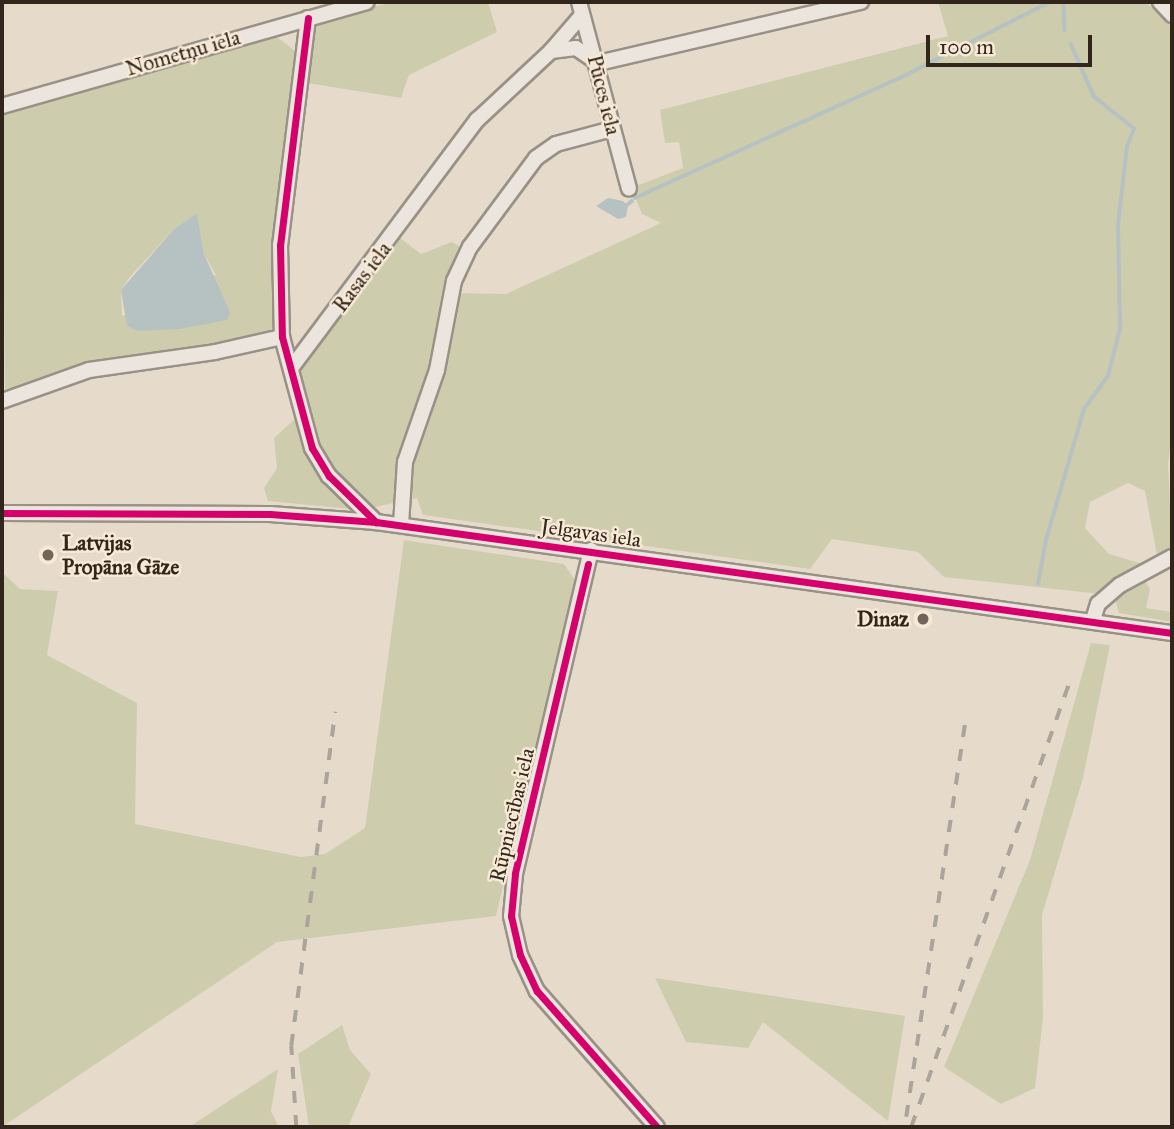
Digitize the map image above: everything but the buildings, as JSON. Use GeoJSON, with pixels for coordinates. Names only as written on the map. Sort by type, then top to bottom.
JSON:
{"type":"FeatureCollection","features":[{"type":"Feature","properties":{"kind":"street","name":"Nometņu iela"},"geometry":{"type":"LineString","coordinates":[[2,106],[366,2]]}},
{"type":"Feature","properties":{"kind":"street"},"geometry":{"type":"LineString","coordinates":[[551,51],[576,48],[598,63],[861,2]]}},
{"type":"Feature","properties":{"kind":"street"},"geometry":{"type":"LineString","coordinates":[[1160,2],[1172,15]]}},
{"type":"Feature","properties":{"kind":"street","name":"Pūces iela"},"geometry":{"type":"LineString","coordinates":[[580,8],[598,63],[612,129],[629,188]]}},
{"type":"Feature","properties":{"kind":"street","name":"Rasas iela"},"geometry":{"type":"LineString","coordinates":[[292,367],[477,120],[551,51],[580,8]]}},
{"type":"Feature","properties":{"kind":"street"},"geometry":{"type":"LineString","coordinates":[[308,18],[280,245],[282,337],[312,448],[329,476],[376,522]]}},
{"type":"Feature","properties":{"kind":"street"},"geometry":{"type":"LineString","coordinates":[[401,525],[405,462],[437,370],[454,281],[470,247],[536,158],[556,144],[612,129]]}},
{"type":"Feature","properties":{"kind":"street"},"geometry":{"type":"LineString","coordinates":[[2,401],[89,370],[215,352],[282,337]]}},
{"type":"Feature","properties":{"kind":"street","name":"Jelgavas iela"},"geometry":{"type":"LineString","coordinates":[[2,513],[271,514],[376,522],[1172,633]]}},
{"type":"Feature","properties":{"kind":"street","name":"Rūpniecības iela"},"geometry":{"type":"LineString","coordinates":[[591,550],[514,874],[511,916],[520,955],[537,991],[657,1127]]}},
{"type":"Feature","properties":{"kind":"street"},"geometry":{"type":"LineString","coordinates":[[1093,620],[1098,604],[1120,585],[1172,557]]}},
{"type":"Feature","properties":{"kind":"green space"},"geometry":{"type":"Polygon","coordinates":[[[391,2],[488,2],[497,32],[409,75],[401,98],[307,83],[311,31],[321,22],[391,2]]]}},
{"type":"Feature","properties":{"kind":"green space"},"geometry":{"type":"Polygon","coordinates":[[[938,2],[1146,2],[1172,28],[1172,434],[1168,464],[1172,549],[1157,555],[1145,491],[1128,483],[1090,502],[1085,528],[1109,554],[1143,564],[1100,594],[944,577],[918,552],[832,539],[810,569],[423,515],[417,498],[361,510],[268,501],[264,488],[277,468],[274,438],[306,409],[299,378],[301,367],[399,237],[421,254],[452,242],[464,249],[446,293],[506,294],[661,223],[642,214],[631,188],[683,168],[679,142],[665,143],[660,110],[948,36],[938,2]]]}},
{"type":"Feature","properties":{"kind":"green space"},"geometry":{"type":"Polygon","coordinates":[[[277,37],[294,50],[296,83],[276,319],[268,336],[5,389],[2,114],[277,37]],[[197,213],[174,229],[129,278],[121,290],[122,316],[216,275],[204,254],[197,213]]]}},
{"type":"Feature","properties":{"kind":"green space"},"geometry":{"type":"Polygon","coordinates":[[[404,540],[564,564],[575,580],[496,916],[277,942],[2,1127],[2,572],[20,589],[58,591],[47,655],[137,703],[135,824],[301,857],[325,854],[365,828],[404,540]]]}},
{"type":"Feature","properties":{"kind":"green space"},"geometry":{"type":"Polygon","coordinates":[[[1143,577],[1150,589],[1146,608],[1172,612],[1172,622],[1119,613],[1115,599],[1143,577]]]}},
{"type":"Feature","properties":{"kind":"green space"},"geometry":{"type":"Polygon","coordinates":[[[1091,643],[1110,645],[1083,778],[1042,915],[1043,1018],[1035,1088],[1001,1104],[944,1067],[1030,860],[1091,643]]]}},
{"type":"Feature","properties":{"kind":"green space"},"geometry":{"type":"Polygon","coordinates":[[[655,978],[905,1016],[888,1121],[763,1022],[748,1048],[686,1042],[655,978]]]}},
{"type":"Feature","properties":{"kind":"green space"},"geometry":{"type":"Polygon","coordinates":[[[342,1025],[350,1050],[371,1074],[348,1127],[309,1127],[298,1054],[342,1025]]]}},
{"type":"Feature","properties":{"kind":"green space"},"geometry":{"type":"Polygon","coordinates":[[[278,1069],[271,1111],[279,1127],[189,1127],[278,1069]]]}},
{"type":"Feature","properties":{"kind":"shaded area"},"geometry":{"type":"Polygon","coordinates":[[[608,198],[623,201],[628,206],[626,217],[618,219],[596,206],[608,198]]]}},
{"type":"Feature","properties":{"kind":"shaded area"},"geometry":{"type":"Polygon","coordinates":[[[197,213],[204,254],[230,312],[227,320],[180,329],[137,331],[127,326],[121,290],[174,229],[197,213]]]}},
{"type":"Feature","properties":{"kind":"waterway"},"geometry":{"type":"LineString","coordinates":[[635,198],[902,77],[1050,2]]}},
{"type":"Feature","properties":{"kind":"waterway"},"geometry":{"type":"LineString","coordinates":[[1064,2],[1065,30]]}},
{"type":"Feature","properties":{"kind":"waterway"},"geometry":{"type":"LineString","coordinates":[[1038,584],[1046,540],[1084,409],[1108,376],[1120,329],[1118,225],[1127,147],[1134,129],[1094,97],[1071,45]]}},
{"type":"Feature","properties":{"kind":"waterway"},"geometry":{"type":"LineString","coordinates":[[627,205],[632,201]]}},
{"type":"Feature","properties":{"kind":"railway"},"geometry":{"type":"LineString","coordinates":[[911,1127],[1068,685]]}},
{"type":"Feature","properties":{"kind":"railway"},"geometry":{"type":"LineString","coordinates":[[296,1127],[291,1046],[335,712]]}},
{"type":"Feature","properties":{"kind":"railway"},"geometry":{"type":"LineString","coordinates":[[906,1117],[966,714]]}},
{"type":"Feature","properties":{"kind":"cycle path"},"geometry":{"type":"LineString","coordinates":[[308,18],[280,245],[282,337],[312,448],[329,476],[376,522]]}},
{"type":"Feature","properties":{"kind":"cycle path"},"geometry":{"type":"LineString","coordinates":[[2,513],[270,514],[376,522],[1172,633]]}},
{"type":"Feature","properties":{"kind":"cycle path"},"geometry":{"type":"LineString","coordinates":[[588,564],[515,874],[511,916],[520,955],[537,991],[657,1127]]}},
{"type":"Feature","properties":{"kind":"place","name":"Latvijas Propāna Gāze"},"geometry":{"type":"Point","coordinates":[48,555]}},
{"type":"Feature","properties":{"kind":"place","name":"Dinaz"},"geometry":{"type":"Point","coordinates":[923,619]}}]}
